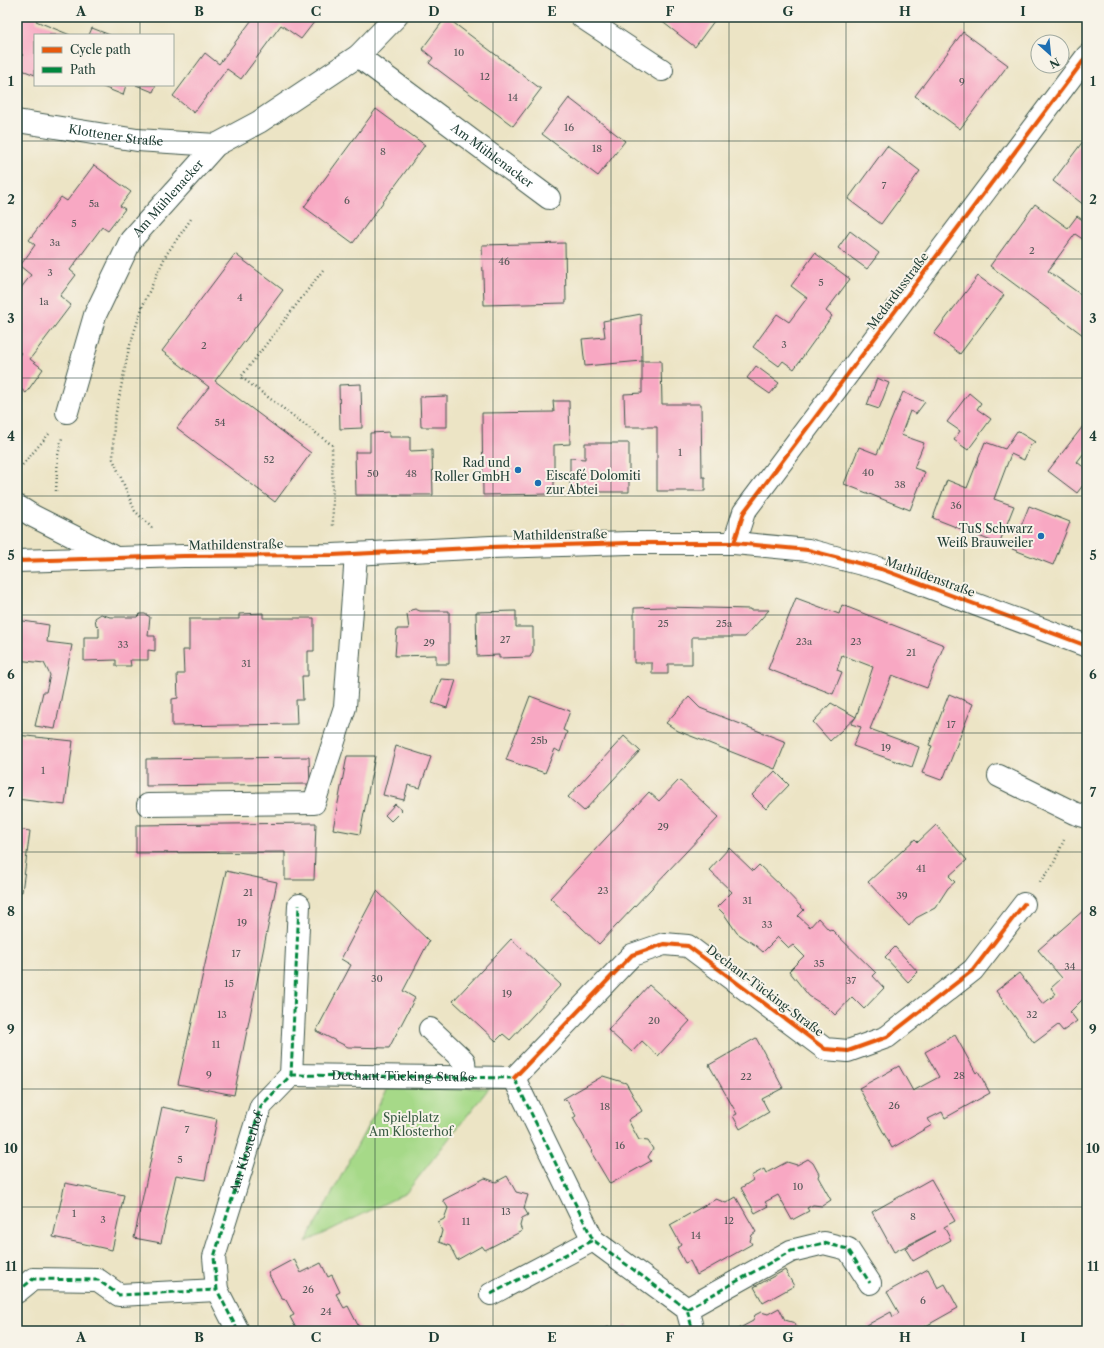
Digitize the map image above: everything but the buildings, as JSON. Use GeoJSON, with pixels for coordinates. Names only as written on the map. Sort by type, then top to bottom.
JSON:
{"type":"FeatureCollection","features":[{"type":"Feature","properties":{"kind":"street","name":"Am Mühlenacker"},"geometry":{"type":"LineString","coordinates":[[67,412],[95,315],[131,240],[216,145],[259,122],[358,56],[396,17]]}},
{"type":"Feature","properties":{"kind":"street"},"geometry":{"type":"LineString","coordinates":[[582,17],[662,70]]}},
{"type":"Feature","properties":{"kind":"street","name":"Am Mühlenacker"},"geometry":{"type":"LineString","coordinates":[[358,56],[549,198]]}},
{"type":"Feature","properties":{"kind":"street","name":"Medardusstraße"},"geometry":{"type":"LineString","coordinates":[[734,543],[744,512],[1087,56]]}},
{"type":"Feature","properties":{"kind":"street","name":"Klottener Straße"},"geometry":{"type":"LineString","coordinates":[[17,120],[137,140],[216,145]]}},
{"type":"Feature","properties":{"kind":"street"},"geometry":{"type":"LineString","coordinates":[[17,506],[33,516],[115,558]]}},
{"type":"Feature","properties":{"kind":"street","name":"Mathildenstraße"},"geometry":{"type":"LineString","coordinates":[[17,561],[184,556],[356,554],[491,547],[734,543],[808,550],[881,569],[1087,646]]}},
{"type":"Feature","properties":{"kind":"street"},"geometry":{"type":"LineString","coordinates":[[148,805],[314,803],[345,707],[356,554]]}},
{"type":"Feature","properties":{"kind":"street"},"geometry":{"type":"LineString","coordinates":[[999,776],[1081,815]]}},
{"type":"Feature","properties":{"kind":"street","name":"Dechant-Tücking-Straße"},"geometry":{"type":"LineString","coordinates":[[291,1075],[514,1078],[632,955],[664,944],[688,946],[825,1050],[848,1051],[887,1037],[973,970],[1024,904]]}},
{"type":"Feature","properties":{"kind":"street"},"geometry":{"type":"LineString","coordinates":[[291,1075],[298,905]]}},
{"type":"Feature","properties":{"kind":"street"},"geometry":{"type":"LineString","coordinates":[[430,1029],[464,1061],[465,1077]]}},
{"type":"Feature","properties":{"kind":"street","name":"Am Klosterhof"},"geometry":{"type":"LineString","coordinates":[[238,1331],[217,1290],[214,1257],[261,1106],[291,1075]]}},
{"type":"Feature","properties":{"kind":"street"},"geometry":{"type":"LineString","coordinates":[[514,1078],[593,1240],[687,1309],[693,1331]]}},
{"type":"Feature","properties":{"kind":"street"},"geometry":{"type":"LineString","coordinates":[[491,1294],[593,1240]]}},
{"type":"Feature","properties":{"kind":"street"},"geometry":{"type":"LineString","coordinates":[[687,1309],[791,1251],[824,1243],[848,1249],[870,1283]]}},
{"type":"Feature","properties":{"kind":"street"},"geometry":{"type":"LineString","coordinates":[[17,1292],[33,1279],[98,1280],[119,1295],[217,1290]]}},
{"type":"Feature","properties":{"kind":"path"},"geometry":{"type":"LineString","coordinates":[[184,556],[165,541],[135,511],[113,459],[114,422],[129,348],[141,312],[166,255],[192,217]]}},
{"type":"Feature","properties":{"kind":"path"},"geometry":{"type":"LineString","coordinates":[[323,270],[241,377],[332,445],[334,554]]}},
{"type":"Feature","properties":{"kind":"path"},"geometry":{"type":"LineString","coordinates":[[17,471],[67,412]]}},
{"type":"Feature","properties":{"kind":"path"},"geometry":{"type":"LineString","coordinates":[[56,491],[58,455],[67,412]]}},
{"type":"Feature","properties":{"kind":"path"},"geometry":{"type":"LineString","coordinates":[[1024,904],[1053,865],[1081,815]]}},
{"type":"Feature","properties":{"kind":"green space","name":"Spielplatz Am Klosterhof"},"geometry":{"type":"Polygon","coordinates":[[[389,1086],[489,1088],[406,1193],[306,1242],[389,1086]]]}},
{"type":"Feature","properties":{"kind":"marked path"},"geometry":{"type":"LineString","coordinates":[[238,1331],[217,1290],[214,1257],[261,1106],[291,1075],[299,905]]}},
{"type":"Feature","properties":{"kind":"marked path"},"geometry":{"type":"LineString","coordinates":[[291,1075],[514,1078],[593,1240],[687,1309],[693,1331]]}},
{"type":"Feature","properties":{"kind":"marked path"},"geometry":{"type":"LineString","coordinates":[[491,1294],[593,1240]]}},
{"type":"Feature","properties":{"kind":"marked path"},"geometry":{"type":"LineString","coordinates":[[687,1309],[791,1251],[824,1243],[848,1249],[870,1283]]}},
{"type":"Feature","properties":{"kind":"marked path"},"geometry":{"type":"LineString","coordinates":[[17,1292],[33,1279],[98,1280],[119,1295],[217,1290]]}},
{"type":"Feature","properties":{"kind":"cycle path"},"geometry":{"type":"LineString","coordinates":[[734,543],[744,512],[1087,56]]}},
{"type":"Feature","properties":{"kind":"cycle path"},"geometry":{"type":"LineString","coordinates":[[17,561],[184,556],[333,555],[491,547],[629,543],[734,543],[808,550],[881,569],[1087,646]]}},
{"type":"Feature","properties":{"kind":"cycle path"},"geometry":{"type":"LineString","coordinates":[[514,1078],[632,955],[664,944],[688,946],[825,1049],[848,1051],[887,1037],[973,970],[1024,904]]}},
{"type":"Feature","properties":{"kind":"place","name":"Rad und Roller GmbH"},"geometry":{"type":"Point","coordinates":[518,470]}},
{"type":"Feature","properties":{"kind":"place","name":"Eiscafé Dolomiti zur Abtei"},"geometry":{"type":"Point","coordinates":[538,483]}},
{"type":"Feature","properties":{"kind":"place","name":"TuS Schwarz Weiß Brauweiler"},"geometry":{"type":"Point","coordinates":[1041,536]}}]}
